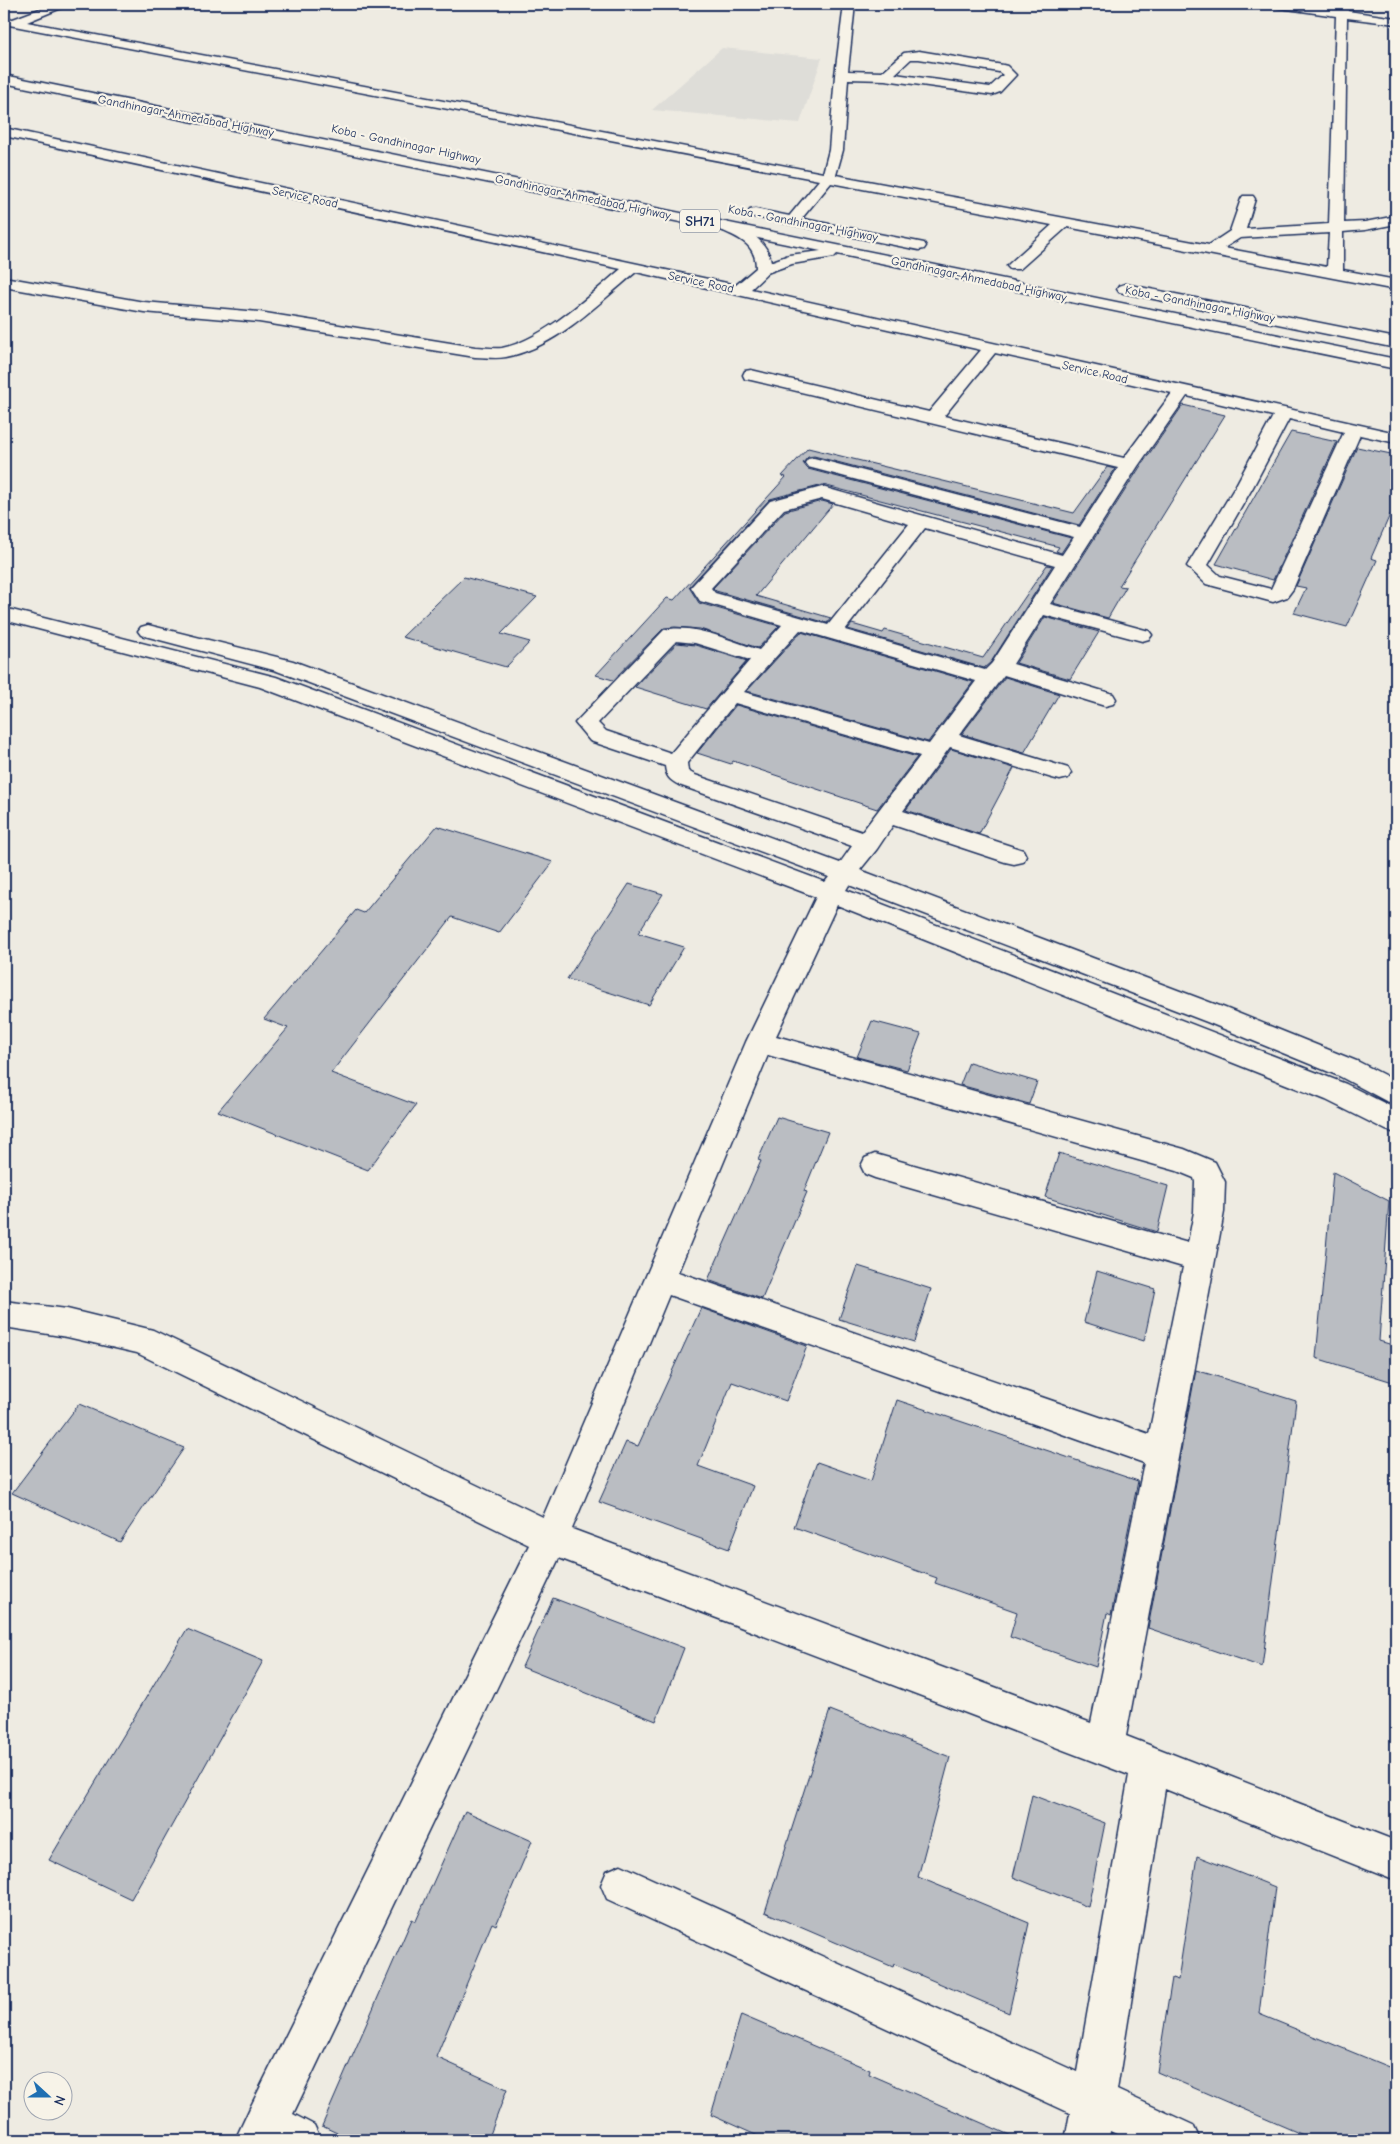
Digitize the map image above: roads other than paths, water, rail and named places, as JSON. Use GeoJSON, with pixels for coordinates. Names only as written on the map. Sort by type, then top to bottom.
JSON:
{"type":"FeatureCollection","features":[{"type":"Feature","properties":{"kind":"street"},"geometry":{"type":"LineString","coordinates":[[9,22],[62,4]]}},
{"type":"Feature","properties":{"kind":"street"},"geometry":{"type":"LineString","coordinates":[[793,220],[828,177],[836,150],[841,75],[850,4]]}},
{"type":"Feature","properties":{"kind":"street"},"geometry":{"type":"LineString","coordinates":[[1273,4],[1342,8],[1396,21]]}},
{"type":"Feature","properties":{"kind":"street"},"geometry":{"type":"LineString","coordinates":[[1335,273],[1342,8]]}},
{"type":"Feature","properties":{"kind":"street"},"geometry":{"type":"LineString","coordinates":[[9,22],[546,126],[1396,284]]}},
{"type":"Feature","properties":{"kind":"street"},"geometry":{"type":"LineString","coordinates":[[841,75],[885,76],[992,90],[996,89],[1010,75],[1003,69],[919,55],[908,56],[885,76]]}},
{"type":"Feature","properties":{"kind":"street","name":"Gandhinagar-Ahmedabad Highway"},"geometry":{"type":"LineString","coordinates":[[4,79],[1396,364]]}},
{"type":"Feature","properties":{"kind":"street","name":"Service Road"},"geometry":{"type":"LineString","coordinates":[[4,132],[738,291],[1182,392],[1396,438]]}},
{"type":"Feature","properties":{"kind":"street"},"geometry":{"type":"LineString","coordinates":[[1237,234],[1248,199]]}},
{"type":"Feature","properties":{"kind":"street","name":"Koba - Gandhinagar Highway"},"geometry":{"type":"LineString","coordinates":[[745,212],[938,250]]}},
{"type":"Feature","properties":{"kind":"street"},"geometry":{"type":"LineString","coordinates":[[1212,250],[1226,239],[1237,234],[1365,226],[1396,220]]}},
{"type":"Feature","properties":{"kind":"street"},"geometry":{"type":"LineString","coordinates":[[1015,266],[1064,222]]}},
{"type":"Feature","properties":{"kind":"street"},"geometry":{"type":"LineString","coordinates":[[724,226],[750,238],[760,248],[765,258],[764,269]]}},
{"type":"Feature","properties":{"kind":"street"},"geometry":{"type":"LineString","coordinates":[[738,291],[764,269],[789,260],[824,254],[858,254]]}},
{"type":"Feature","properties":{"kind":"street"},"geometry":{"type":"LineString","coordinates":[[996,262],[1033,270]]}},
{"type":"Feature","properties":{"kind":"street"},"geometry":{"type":"LineString","coordinates":[[4,282],[144,307],[259,317],[475,352],[504,352],[525,345],[552,331],[632,268]]}},
{"type":"Feature","properties":{"kind":"street","name":"Koba - Gandhinagar Highway"},"geometry":{"type":"LineString","coordinates":[[1106,285],[1396,343]]}},
{"type":"Feature","properties":{"kind":"street"},"geometry":{"type":"LineString","coordinates":[[933,418],[990,349]]}},
{"type":"Feature","properties":{"kind":"street"},"geometry":{"type":"LineString","coordinates":[[751,375],[1129,465]]}},
{"type":"Feature","properties":{"kind":"street"},"geometry":{"type":"LineString","coordinates":[[274,2134],[551,1538],[760,1042],[838,883],[994,672],[1086,534],[1129,465],[1182,392]]}},
{"type":"Feature","properties":{"kind":"street"},"geometry":{"type":"LineString","coordinates":[[1283,413],[1239,495],[1196,566],[1213,580],[1273,596],[1280,593],[1354,429]]}},
{"type":"Feature","properties":{"kind":"street"},"geometry":{"type":"LineString","coordinates":[[814,463],[1086,534]]}},
{"type":"Feature","properties":{"kind":"street"},"geometry":{"type":"LineString","coordinates":[[1066,562],[822,493],[777,505],[701,587],[707,597],[796,622],[1105,699]]}},
{"type":"Feature","properties":{"kind":"street"},"geometry":{"type":"LineString","coordinates":[[833,632],[921,521]]}},
{"type":"Feature","properties":{"kind":"street"},"geometry":{"type":"LineString","coordinates":[[4,594],[285,666],[838,883],[1336,1092],[1396,1122]]}},
{"type":"Feature","properties":{"kind":"street"},"geometry":{"type":"LineString","coordinates":[[1038,607],[1142,635]]}},
{"type":"Feature","properties":{"kind":"street"},"geometry":{"type":"LineString","coordinates":[[4,614],[268,682],[1224,1019],[1349,1069],[1396,1092]]}},
{"type":"Feature","properties":{"kind":"street"},"geometry":{"type":"LineString","coordinates":[[796,622],[730,695],[676,762],[676,774],[687,780],[869,843]]}},
{"type":"Feature","properties":{"kind":"street"},"geometry":{"type":"LineString","coordinates":[[676,762],[598,736],[586,723],[671,634],[698,637],[764,658]]}},
{"type":"Feature","properties":{"kind":"street"},"geometry":{"type":"LineString","coordinates":[[730,695],[1060,773]]}},
{"type":"Feature","properties":{"kind":"street"},"geometry":{"type":"LineString","coordinates":[[889,815],[1014,856]]}},
{"type":"Feature","properties":{"kind":"street"},"geometry":{"type":"LineString","coordinates":[[760,1042],[1175,1159],[1205,1170],[1210,1182],[1209,1212],[1105,1747]]}},
{"type":"Feature","properties":{"kind":"street"},"geometry":{"type":"LineString","coordinates":[[875,1166],[1200,1259]]}},
{"type":"Feature","properties":{"kind":"street"},"geometry":{"type":"LineString","coordinates":[[661,1279],[1162,1454]]}},
{"type":"Feature","properties":{"kind":"street"},"geometry":{"type":"LineString","coordinates":[[4,1314],[67,1323],[142,1340],[551,1538],[1150,1764],[1396,1861]]}},
{"type":"Feature","properties":{"kind":"street"},"geometry":{"type":"LineString","coordinates":[[1090,2121],[1150,1764]]}},
{"type":"Feature","properties":{"kind":"street"},"geometry":{"type":"LineString","coordinates":[[620,1885],[1090,2121],[1178,2140]]}}]}
